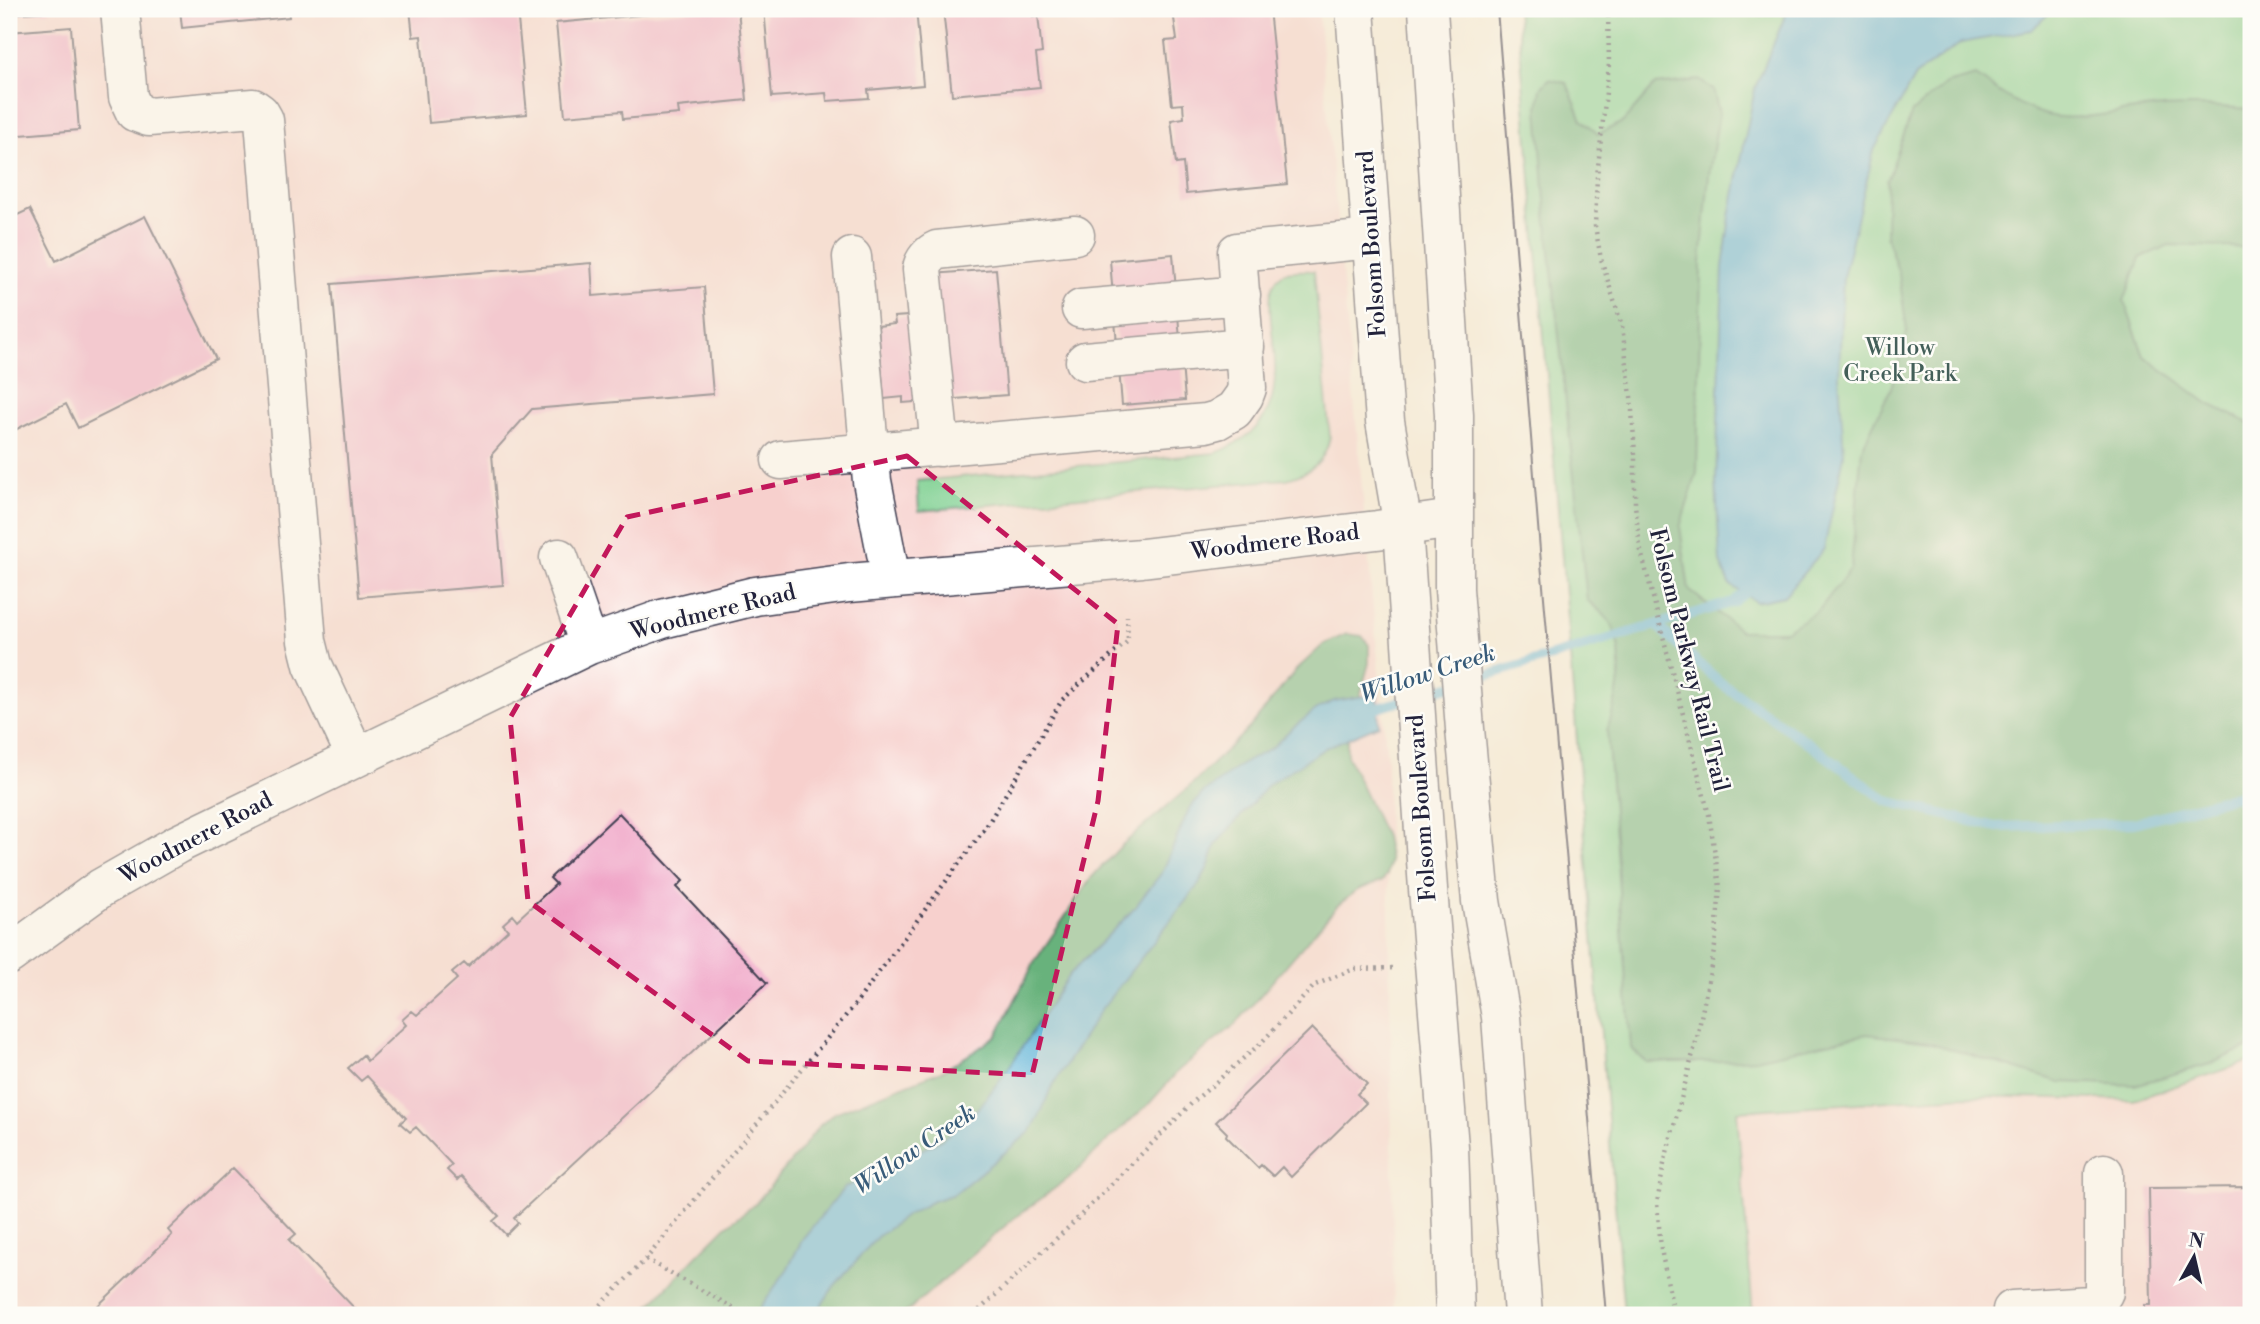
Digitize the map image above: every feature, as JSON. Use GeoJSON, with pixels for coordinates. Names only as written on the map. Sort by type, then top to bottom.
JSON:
{"type":"FeatureCollection","features":[{"type":"Feature","properties":{"kind":"main road"},"geometry":{"type":"LineString","coordinates":[[120,9],[128,97],[135,112],[149,117],[253,108],[264,120],[307,641],[313,665],[356,757]]}},
{"type":"Feature","properties":{"kind":"main road","name":"Folsom Boulevard"},"geometry":{"type":"LineString","coordinates":[[1355,9],[1385,421],[1403,527],[1449,1147],[1455,1315]]}},
{"type":"Feature","properties":{"kind":"main road","name":"Folsom Boulevard"},"geometry":{"type":"LineString","coordinates":[[1428,9],[1454,415],[1454,589],[1481,901],[1501,1017],[1522,1315]]}},
{"type":"Feature","properties":{"kind":"main road"},"geometry":{"type":"LineString","coordinates":[[940,447],[922,269],[924,262],[937,250],[1075,235]]}},
{"type":"Feature","properties":{"kind":"main road"},"geometry":{"type":"LineString","coordinates":[[781,460],[1217,420],[1234,410],[1244,396],[1247,380],[1237,252],[1372,239]]}},
{"type":"Feature","properties":{"kind":"main road"},"geometry":{"type":"LineString","coordinates":[[852,257],[874,491],[891,579]]}},
{"type":"Feature","properties":{"kind":"main road"},"geometry":{"type":"LineString","coordinates":[[1081,309],[1241,295]]}},
{"type":"Feature","properties":{"kind":"main road"},"geometry":{"type":"LineString","coordinates":[[1085,361],[1245,347]]}},
{"type":"Feature","properties":{"kind":"main road","name":"Woodmere Road"},"geometry":{"type":"LineString","coordinates":[[9,955],[100,888],[178,844],[589,645],[662,619],[755,596],[891,579],[1142,558],[1453,519]]}},
{"type":"Feature","properties":{"kind":"main road"},"geometry":{"type":"LineString","coordinates":[[559,558],[589,645]]}},
{"type":"Feature","properties":{"kind":"main road"},"geometry":{"type":"LineString","coordinates":[[2012,1310],[2090,1305],[2099,1300],[2104,1292],[2104,1172]]}},
{"type":"Feature","properties":{"kind":"path","name":"Folsom Parkway Rail Trail"},"geometry":{"type":"LineString","coordinates":[[1608,9],[1609,64],[1597,176],[1595,226],[1601,259],[1622,326],[1631,396],[1635,505],[1640,547],[1709,815],[1720,887],[1715,946],[1697,1038],[1664,1164],[1657,1203],[1659,1237],[1674,1315]]}},
{"type":"Feature","properties":{"kind":"path"},"geometry":{"type":"LineString","coordinates":[[592,1315],[646,1259],[857,1002],[986,827],[1062,700],[1128,641],[1127,616]]}},
{"type":"Feature","properties":{"kind":"path"},"geometry":{"type":"LineString","coordinates":[[974,1315],[1070,1226],[1193,1102],[1261,1043],[1315,985],[1354,969],[1434,967]]}},
{"type":"Feature","properties":{"kind":"path"},"geometry":{"type":"LineString","coordinates":[[646,1259],[746,1315]]}},
{"type":"Feature","properties":{"kind":"highlighted area"},"geometry":{"type":"Polygon","coordinates":[[[907,456],[1118,624],[1098,801],[1032,1075],[748,1061],[528,901],[510,718],[627,517],[907,456]]]}},
{"type":"Feature","properties":{"kind":"shaded area"},"geometry":{"type":"Polygon","coordinates":[[[9,9],[1318,9],[1387,759],[1394,1315],[9,1315],[9,9]]]}},
{"type":"Feature","properties":{"kind":"shaded area"},"geometry":{"type":"Polygon","coordinates":[[[2251,1061],[2251,1315],[1754,1315],[1736,1111],[1967,1096],[2134,1100],[2251,1061]]]}},
{"type":"Feature","properties":{"kind":"green space","name":"Willow Creek Park"},"geometry":{"type":"Polygon","coordinates":[[[1517,9],[2251,9],[2251,1061],[2134,1100],[1967,1096],[1737,1111],[1753,1315],[1624,1315],[1517,9]]]}},
{"type":"Feature","properties":{"kind":"green space","name":"Willow Creek Park"},"geometry":{"type":"Polygon","coordinates":[[[1976,76],[2019,104],[2058,117],[2082,117],[2170,106],[2251,109],[2251,248],[2169,245],[2140,258],[2124,301],[2144,356],[2209,404],[2251,424],[2251,1046],[2210,1064],[2135,1085],[2060,1082],[1928,1042],[1867,1034],[1756,1059],[1646,1062],[1631,1048],[1607,731],[1617,693],[1619,654],[1611,624],[1587,600],[1546,214],[1538,108],[1541,88],[1549,79],[1567,83],[1582,120],[1598,134],[1623,122],[1655,85],[1699,80],[1713,89],[1719,113],[1709,175],[1701,263],[1697,473],[1680,527],[1689,590],[1741,631],[1785,631],[1819,610],[1851,568],[1862,448],[1891,388],[1907,331],[1899,274],[1886,236],[1887,181],[1912,112],[1946,84],[1976,76]]]}},
{"type":"Feature","properties":{"kind":"green space"},"geometry":{"type":"Polygon","coordinates":[[[1314,271],[1330,437],[1325,453],[1310,469],[1287,479],[919,511],[917,481],[1215,453],[1233,445],[1263,419],[1272,396],[1275,372],[1270,304],[1273,286],[1285,272],[1314,271]]]}},
{"type":"Feature","properties":{"kind":"green space"},"geometry":{"type":"Polygon","coordinates":[[[1347,634],[1362,636],[1369,645],[1369,663],[1347,744],[1347,755],[1385,836],[1390,861],[1387,874],[1382,881],[1358,890],[1337,906],[1236,1024],[1180,1069],[1149,1104],[1073,1175],[1013,1219],[903,1315],[641,1315],[725,1227],[755,1204],[818,1127],[834,1113],[946,1069],[997,1035],[1035,961],[1092,877],[1122,845],[1188,788],[1251,726],[1296,670],[1324,644],[1347,634]]]}},
{"type":"Feature","properties":{"kind":"water"},"geometry":{"type":"Polygon","coordinates":[[[1788,9],[2054,9],[2031,30],[1961,43],[1915,76],[1874,150],[1843,277],[1839,375],[1844,455],[1824,549],[1784,596],[1756,602],[1729,584],[1720,562],[1716,482],[1723,267],[1755,88],[1788,9]]]}},
{"type":"Feature","properties":{"kind":"water"},"geometry":{"type":"Polygon","coordinates":[[[1377,694],[1379,725],[1327,747],[1269,784],[1216,844],[1199,884],[1102,1008],[1050,1090],[1030,1132],[954,1194],[933,1201],[905,1216],[877,1237],[834,1286],[815,1315],[755,1315],[788,1268],[803,1238],[844,1188],[939,1141],[980,1106],[1008,1069],[1069,975],[1131,912],[1163,871],[1189,809],[1202,794],[1241,765],[1274,746],[1317,709],[1334,701],[1377,694]]]}},
{"type":"Feature","properties":{"kind":"building"},"geometry":{"type":"Polygon","coordinates":[[[9,9],[50,9],[50,11],[9,14],[9,9]]]}},
{"type":"Feature","properties":{"kind":"building"},"geometry":{"type":"Polygon","coordinates":[[[180,9],[288,9],[289,17],[182,28],[180,9]]]}},
{"type":"Feature","properties":{"kind":"building"},"geometry":{"type":"Polygon","coordinates":[[[410,9],[517,9],[527,114],[429,123],[421,36],[413,37],[410,9]]]}},
{"type":"Feature","properties":{"kind":"building"},"geometry":{"type":"Polygon","coordinates":[[[704,9],[738,9],[747,100],[678,107],[679,114],[623,119],[622,111],[565,116],[556,23],[704,9]]]}},
{"type":"Feature","properties":{"kind":"building"},"geometry":{"type":"Polygon","coordinates":[[[764,9],[916,9],[923,85],[868,90],[869,98],[827,101],[826,93],[772,97],[764,9]]]}},
{"type":"Feature","properties":{"kind":"building"},"geometry":{"type":"Polygon","coordinates":[[[943,9],[1032,9],[1033,16],[1038,15],[1042,53],[1036,54],[1040,87],[952,95],[943,9]]]}},
{"type":"Feature","properties":{"kind":"building"},"geometry":{"type":"Polygon","coordinates":[[[1269,9],[1287,184],[1186,194],[1183,163],[1176,164],[1171,120],[1184,118],[1183,104],[1172,105],[1165,41],[1177,40],[1173,11],[1269,9]]]}},
{"type":"Feature","properties":{"kind":"building"},"geometry":{"type":"Polygon","coordinates":[[[71,27],[79,130],[9,136],[9,32],[71,27]]]}},
{"type":"Feature","properties":{"kind":"building"},"geometry":{"type":"Polygon","coordinates":[[[30,209],[56,261],[145,216],[216,359],[78,428],[66,404],[9,433],[9,219],[30,209]]]}},
{"type":"Feature","properties":{"kind":"building"},"geometry":{"type":"Polygon","coordinates":[[[1173,254],[1185,400],[1122,405],[1110,260],[1173,254]]]}},
{"type":"Feature","properties":{"kind":"building"},"geometry":{"type":"Polygon","coordinates":[[[591,263],[593,296],[704,287],[713,394],[532,409],[492,454],[503,585],[359,597],[332,284],[591,263]]]}},
{"type":"Feature","properties":{"kind":"building"},"geometry":{"type":"Polygon","coordinates":[[[996,269],[1007,395],[903,403],[903,397],[884,399],[878,326],[895,324],[894,317],[923,315],[920,275],[996,269]]]}},
{"type":"Feature","properties":{"kind":"building"},"geometry":{"type":"Polygon","coordinates":[[[619,813],[683,881],[677,887],[767,983],[514,1218],[518,1223],[506,1235],[493,1221],[499,1216],[461,1176],[457,1180],[447,1170],[452,1165],[416,1127],[410,1132],[400,1123],[406,1118],[367,1076],[361,1081],[348,1068],[363,1055],[367,1061],[406,1025],[402,1020],[412,1011],[417,1015],[457,979],[452,973],[464,963],[468,967],[508,930],[503,924],[513,915],[517,920],[556,884],[550,878],[619,813]]]}},
{"type":"Feature","properties":{"kind":"building"},"geometry":{"type":"Polygon","coordinates":[[[1312,1028],[1367,1084],[1357,1094],[1366,1103],[1291,1177],[1282,1167],[1273,1176],[1261,1165],[1258,1168],[1216,1122],[1312,1028]]]}},
{"type":"Feature","properties":{"kind":"building"},"geometry":{"type":"Polygon","coordinates":[[[233,1168],[296,1234],[289,1240],[361,1315],[88,1315],[172,1235],[168,1230],[233,1168]]]}},
{"type":"Feature","properties":{"kind":"building"},"geometry":{"type":"Polygon","coordinates":[[[2251,1187],[2251,1315],[2145,1315],[2145,1305],[2151,1305],[2149,1188],[2251,1187]]]}},
{"type":"Feature","properties":{"kind":"waterway","name":"Willow Creek"},"geometry":{"type":"LineString","coordinates":[[1368,713],[1733,602],[1747,591],[1748,583]]}},
{"type":"Feature","properties":{"kind":"waterway"},"geometry":{"type":"LineString","coordinates":[[1656,625],[1722,684],[1887,801],[1996,827],[2134,823],[2251,792]]}},
{"type":"Feature","properties":{"kind":"tram line"},"geometry":{"type":"LineString","coordinates":[[1497,9],[1541,563],[1606,1315]]}}]}
